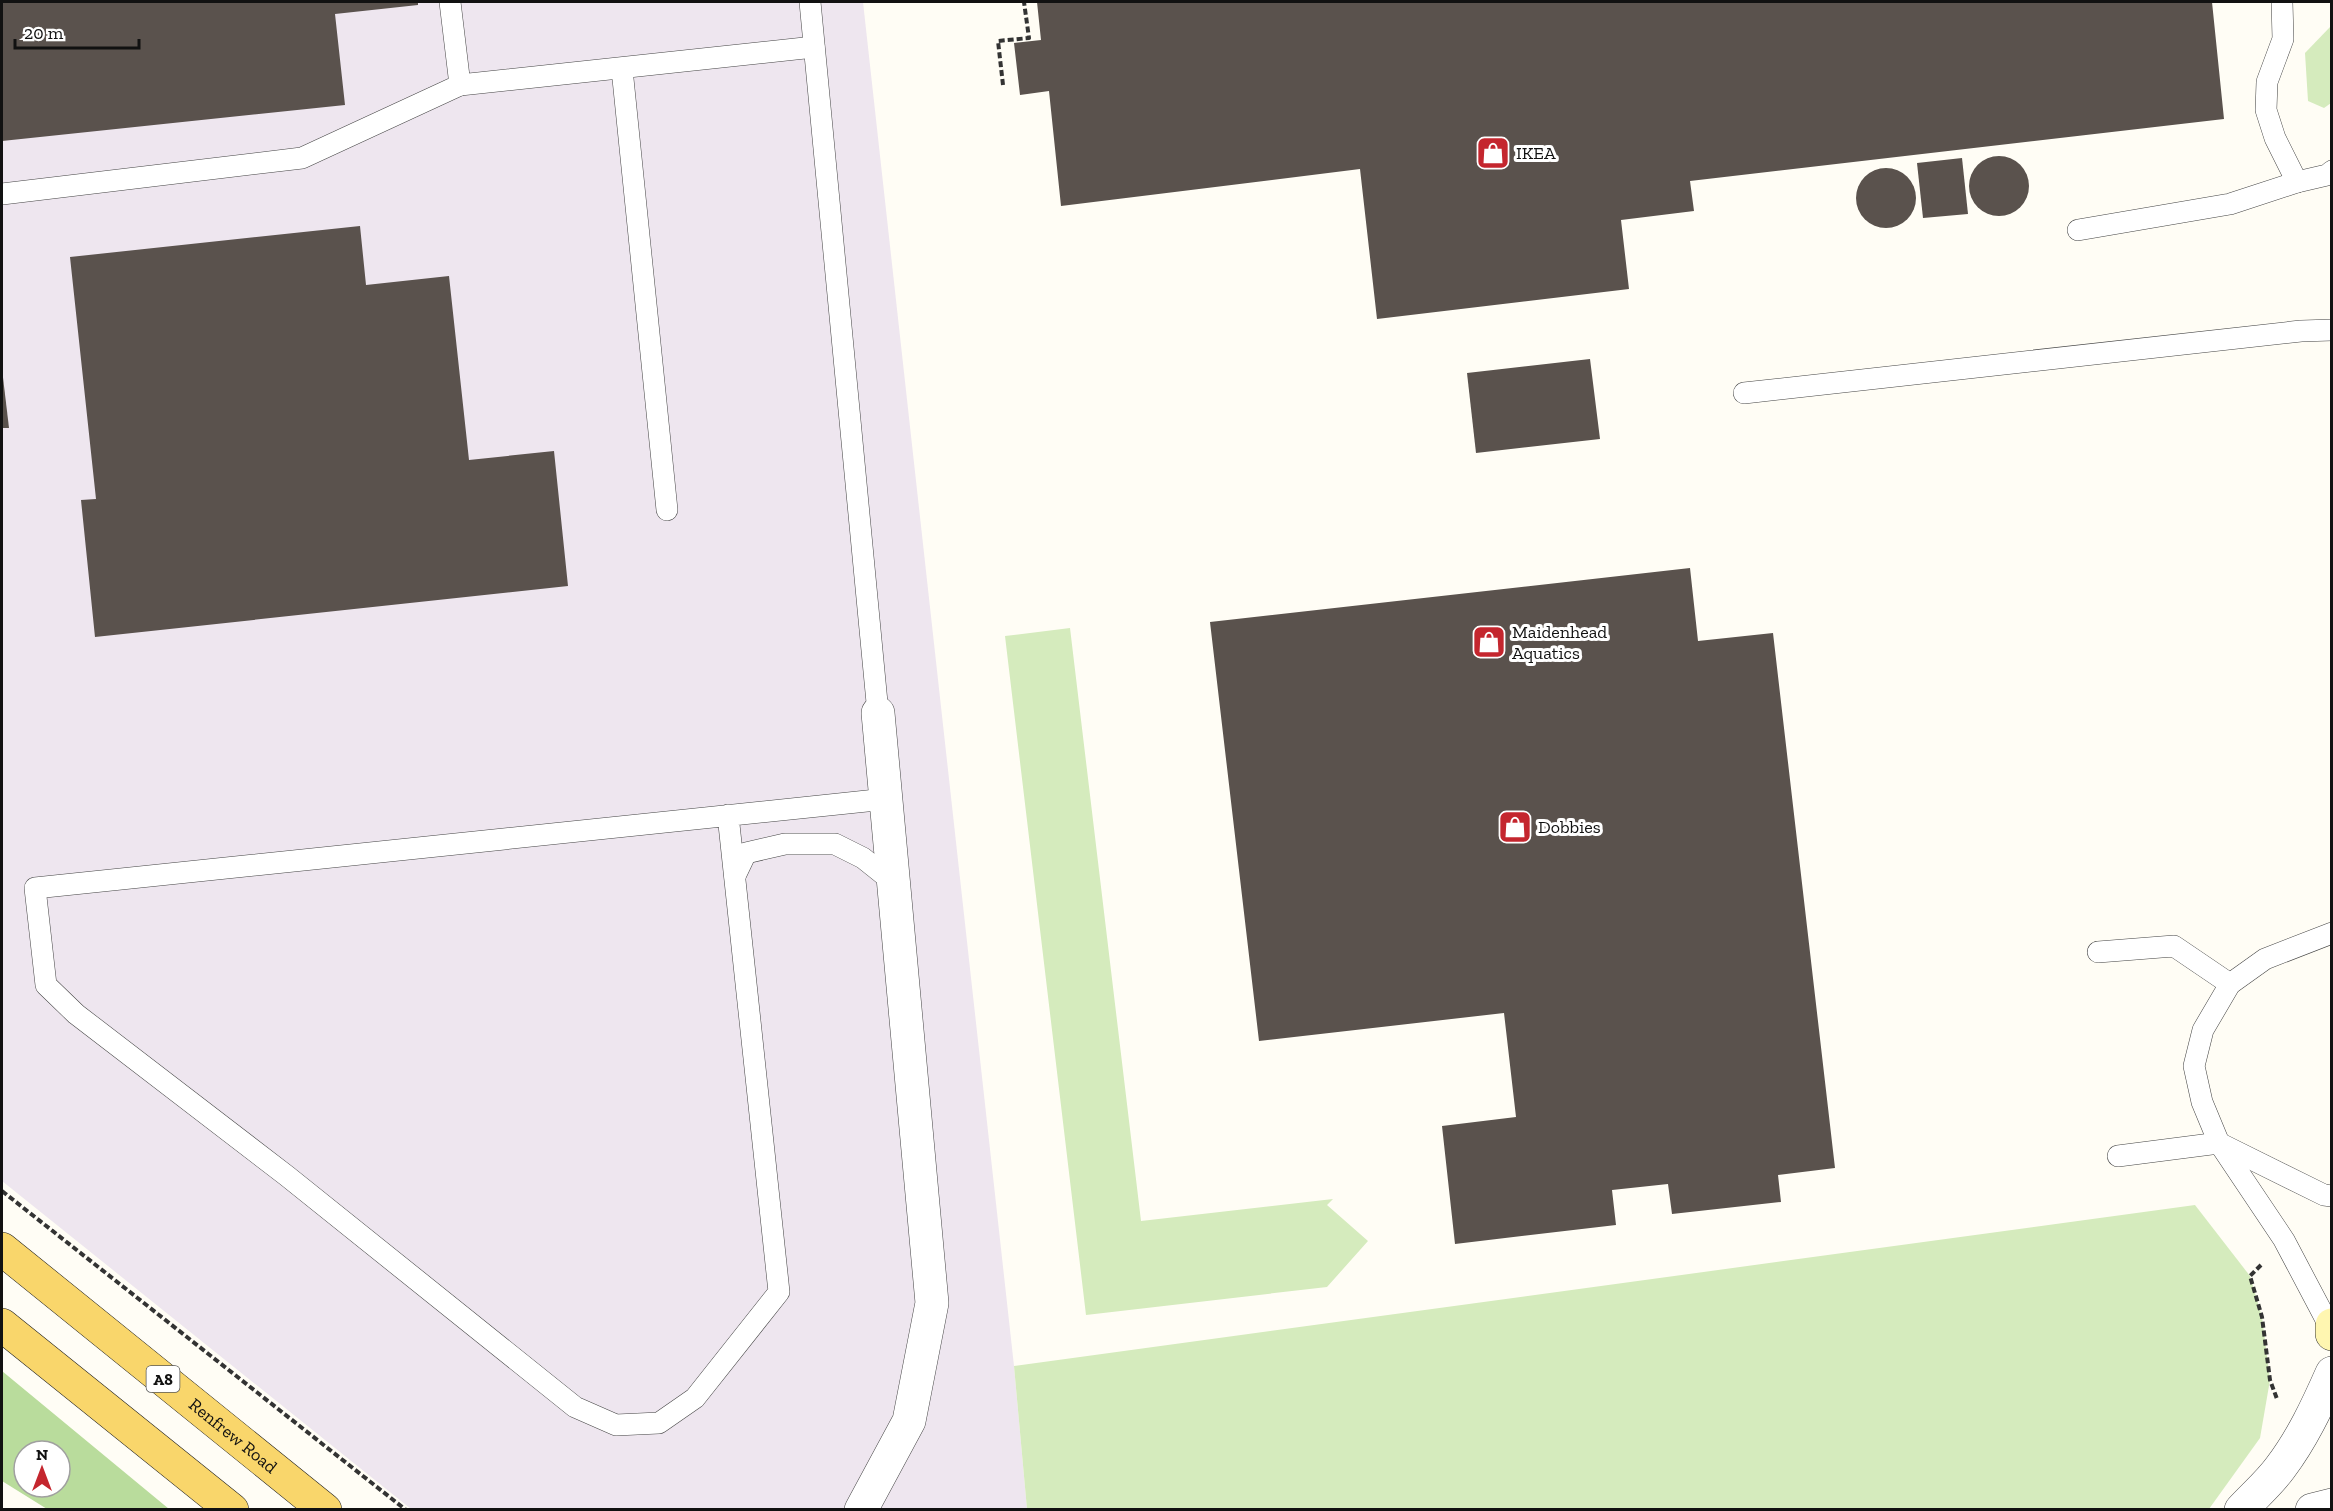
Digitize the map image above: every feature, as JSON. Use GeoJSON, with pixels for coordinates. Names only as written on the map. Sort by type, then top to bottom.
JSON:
{"type":"FeatureCollection","features":[{"type":"Feature","properties":{"kind":"main road","name":"Renfrew Road"},"geometry":{"type":"LineString","coordinates":[[2,1249],[325,1509]]}},
{"type":"Feature","properties":{"kind":"main road"},"geometry":{"type":"LineString","coordinates":[[2,1325],[232,1509]]}},
{"type":"Feature","properties":{"kind":"street"},"geometry":{"type":"LineString","coordinates":[[861,1509],[909,1421],[932,1303],[878,712]]}},
{"type":"Feature","properties":{"kind":"street"},"geometry":{"type":"LineString","coordinates":[[2331,1327],[2331,1334]]}},
{"type":"Feature","properties":{"kind":"street"},"geometry":{"type":"LineString","coordinates":[[2241,1509],[2279,1470],[2295,1446],[2312,1419],[2331,1373]]}},
{"type":"Feature","properties":{"kind":"street"},"geometry":{"type":"LineString","coordinates":[[2312,1509],[2331,1505]]}},
{"type":"Feature","properties":{"kind":"lane"},"geometry":{"type":"LineString","coordinates":[[450,2],[460,85]]}},
{"type":"Feature","properties":{"kind":"lane"},"geometry":{"type":"LineString","coordinates":[[810,2],[878,712]]}},
{"type":"Feature","properties":{"kind":"lane"},"geometry":{"type":"LineString","coordinates":[[2283,2],[2283,39],[2267,82],[2266,110],[2276,138],[2297,182]]}},
{"type":"Feature","properties":{"kind":"lane"},"geometry":{"type":"LineString","coordinates":[[2,194],[302,158],[460,85],[814,47]]}},
{"type":"Feature","properties":{"kind":"lane"},"geometry":{"type":"LineString","coordinates":[[622,69],[667,510]]}},
{"type":"Feature","properties":{"kind":"lane"},"geometry":{"type":"LineString","coordinates":[[2078,230],[2230,204],[2297,182],[2330,175]]}},
{"type":"Feature","properties":{"kind":"lane"},"geometry":{"type":"LineString","coordinates":[[1744,393],[2301,331],[2331,330]]}},
{"type":"Feature","properties":{"kind":"lane"},"geometry":{"type":"LineString","coordinates":[[728,815],[779,1292],[695,1398],[659,1423],[615,1425],[575,1407],[287,1176],[76,1014],[46,985],[35,888],[728,815],[886,799]]}},
{"type":"Feature","properties":{"kind":"lane"},"geometry":{"type":"LineString","coordinates":[[735,876],[746,853],[785,844],[835,844],[863,858],[893,882]]}},
{"type":"Feature","properties":{"kind":"lane"},"geometry":{"type":"LineString","coordinates":[[2331,933],[2265,958],[2230,984],[2203,1030],[2194,1066],[2202,1102],[2219,1143],[2284,1240],[2331,1327]]}},
{"type":"Feature","properties":{"kind":"lane"},"geometry":{"type":"LineString","coordinates":[[2098,952],[2174,946],[2230,984]]}},
{"type":"Feature","properties":{"kind":"lane"},"geometry":{"type":"LineString","coordinates":[[2118,1156],[2219,1143],[2324,1195],[2331,1196]]}},
{"type":"Feature","properties":{"kind":"path"},"geometry":{"type":"LineString","coordinates":[[1004,85],[998,41],[1029,38],[1024,2]]}},
{"type":"Feature","properties":{"kind":"path"},"geometry":{"type":"LineString","coordinates":[[2,1191],[406,1509]]}},
{"type":"Feature","properties":{"kind":"path"},"geometry":{"type":"LineString","coordinates":[[2284,1240],[2250,1276],[2262,1317],[2270,1380],[2295,1446]]}},
{"type":"Feature","properties":{"kind":"shaded area"},"geometry":{"type":"Polygon","coordinates":[[[2,2],[863,2],[1014,1366],[1027,1509],[411,1509],[2,1181],[2,2]]]}},
{"type":"Feature","properties":{"kind":"green space"},"geometry":{"type":"Polygon","coordinates":[[[2331,26],[2331,103],[2324,108],[2308,101],[2305,53],[2331,26]]]}},
{"type":"Feature","properties":{"kind":"green space"},"geometry":{"type":"Polygon","coordinates":[[[1070,628],[1141,1221],[1333,1199],[1327,1205],[1368,1241],[1327,1287],[1086,1315],[1005,636],[1070,628]]]}},
{"type":"Feature","properties":{"kind":"green space"},"geometry":{"type":"Polygon","coordinates":[[[2195,1205],[2250,1276],[2262,1317],[2270,1380],[2260,1438],[2209,1509],[1027,1509],[1014,1366],[2195,1205]]]}},
{"type":"Feature","properties":{"kind":"green space"},"geometry":{"type":"Polygon","coordinates":[[[2,1371],[169,1509],[47,1509],[31,1499],[72,1499],[72,1439],[12,1439],[12,1487],[2,1481],[2,1371]]]}},
{"type":"Feature","properties":{"kind":"building"},"geometry":{"type":"Polygon","coordinates":[[[2,2],[418,2],[418,5],[335,14],[345,105],[2,141],[2,2]]]}},
{"type":"Feature","properties":{"kind":"building","name":"IKEA"},"geometry":{"type":"Polygon","coordinates":[[[1037,2],[2212,2],[2224,119],[1690,181],[1694,211],[1621,220],[1629,289],[1377,319],[1360,169],[1061,206],[1049,91],[1020,95],[1014,43],[1041,40],[1037,2]]]}},
{"type":"Feature","properties":{"kind":"building"},"geometry":{"type":"Polygon","coordinates":[[[1999,156],[2020,165],[2029,186],[2020,207],[1999,216],[1978,207],[1969,186],[1978,165],[1999,156]]]}},
{"type":"Feature","properties":{"kind":"building"},"geometry":{"type":"Polygon","coordinates":[[[1962,158],[1968,214],[1923,218],[1917,163],[1962,158]]]}},
{"type":"Feature","properties":{"kind":"building"},"geometry":{"type":"Polygon","coordinates":[[[1886,168],[1907,177],[1916,198],[1907,219],[1886,228],[1865,219],[1856,198],[1865,177],[1886,168]]]}},
{"type":"Feature","properties":{"kind":"building"},"geometry":{"type":"Polygon","coordinates":[[[360,226],[366,285],[449,276],[469,460],[554,451],[568,586],[95,637],[81,500],[96,499],[70,257],[360,226]]]}},
{"type":"Feature","properties":{"kind":"building"},"geometry":{"type":"Polygon","coordinates":[[[1590,359],[1600,439],[1476,453],[1467,373],[1590,359]]]}},
{"type":"Feature","properties":{"kind":"building"},"geometry":{"type":"Polygon","coordinates":[[[2,369],[9,428],[2,428],[2,369]]]}},
{"type":"Feature","properties":{"kind":"building","name":"Dobbies"},"geometry":{"type":"Polygon","coordinates":[[[1690,568],[1698,641],[1773,633],[1835,1168],[1778,1175],[1781,1202],[1672,1214],[1668,1184],[1612,1190],[1616,1225],[1455,1244],[1442,1126],[1516,1117],[1504,1013],[1259,1041],[1210,622],[1690,568]]]}},
{"type":"Feature","properties":{"kind":"place","name":"IKEA"},"geometry":{"type":"Point","coordinates":[1493,153]}},
{"type":"Feature","properties":{"kind":"place","name":"Maidenhead Aquatics"},"geometry":{"type":"Point","coordinates":[1489,642]}},
{"type":"Feature","properties":{"kind":"place","name":"Dobbies"},"geometry":{"type":"Point","coordinates":[1515,827]}}]}
